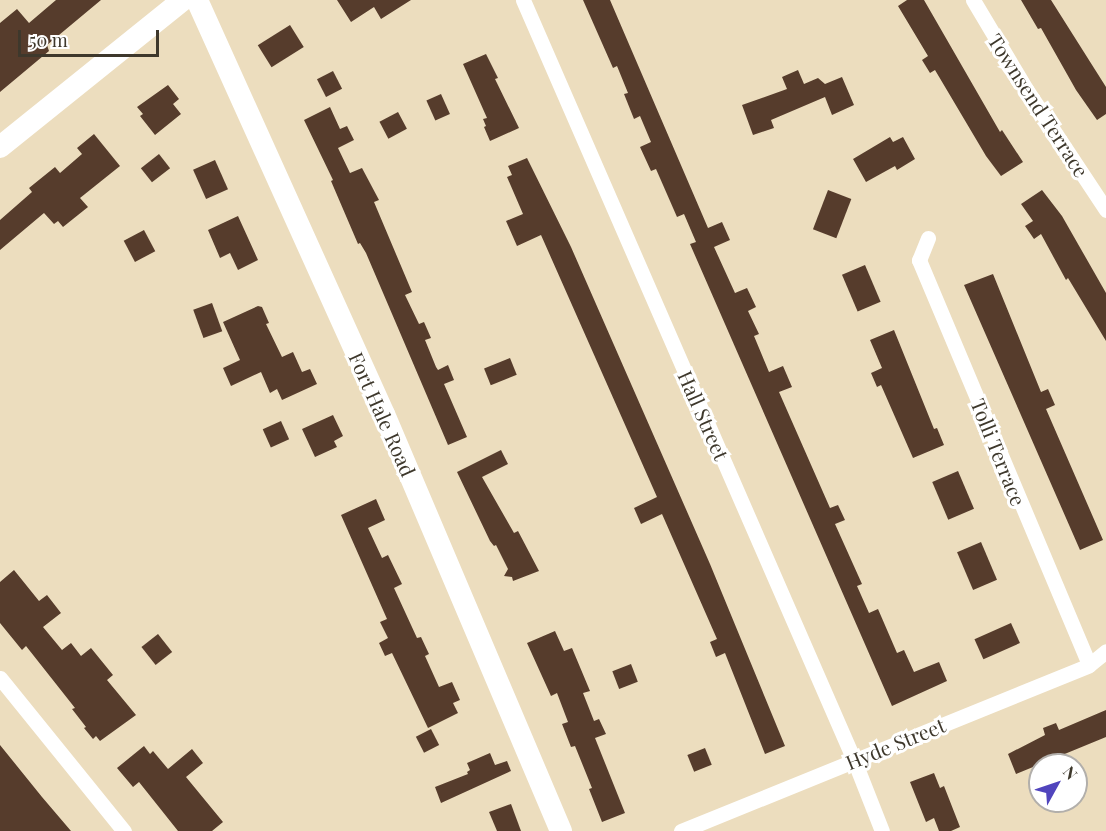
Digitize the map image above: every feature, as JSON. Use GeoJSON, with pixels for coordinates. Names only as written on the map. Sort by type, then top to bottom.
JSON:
{"type":"FeatureCollection","features":[{"type":"Feature","properties":{"kind":"street","name":"Fort Hale Road"},"geometry":{"type":"LineString","coordinates":[[197,0],[384,414],[561,831]]}},
{"type":"Feature","properties":{"kind":"street","name":"Hall Street"},"geometry":{"type":"LineString","coordinates":[[523,0],[854,760],[882,831]]}},
{"type":"Feature","properties":{"kind":"street","name":"Townsend Terrace"},"geometry":{"type":"LineString","coordinates":[[973,0],[1026,89],[1106,210]]}},
{"type":"Feature","properties":{"kind":"street"},"geometry":{"type":"LineString","coordinates":[[0,147],[170,4]]}},
{"type":"Feature","properties":{"kind":"street","name":"Tolli Terrace"},"geometry":{"type":"LineString","coordinates":[[928,238],[920,260],[1089,665]]}},
{"type":"Feature","properties":{"kind":"street","name":"Hyde Street"},"geometry":{"type":"LineString","coordinates":[[681,831],[1089,665],[1106,651]]}},
{"type":"Feature","properties":{"kind":"street"},"geometry":{"type":"LineString","coordinates":[[0,678],[124,831]]}},
{"type":"Feature","properties":{"kind":"building"},"geometry":{"type":"Polygon","coordinates":[[[56,0],[101,0],[47,45],[49,51],[0,92],[0,23],[17,9],[29,23],[56,0]]]}},
{"type":"Feature","properties":{"kind":"building"},"geometry":{"type":"Polygon","coordinates":[[[337,0],[411,0],[381,19],[374,7],[351,22],[337,0]]]}},
{"type":"Feature","properties":{"kind":"building"},"geometry":{"type":"Polygon","coordinates":[[[583,0],[610,0],[708,228],[722,222],[730,240],[714,247],[735,293],[747,288],[756,307],[748,311],[759,334],[754,336],[769,372],[783,366],[792,387],[779,392],[830,508],[838,505],[845,520],[835,524],[862,584],[857,586],[869,613],[878,609],[897,653],[904,650],[914,672],[939,662],[947,681],[892,706],[690,244],[696,242],[684,214],[677,217],[656,169],[651,171],[640,147],[651,142],[640,116],[634,119],[624,94],[628,93],[617,66],[613,68],[583,0]]]}},
{"type":"Feature","properties":{"kind":"building"},"geometry":{"type":"Polygon","coordinates":[[[907,0],[924,0],[1000,132],[1002,130],[1023,162],[1001,176],[986,156],[935,70],[930,73],[922,60],[928,56],[898,6],[907,0]]]}},
{"type":"Feature","properties":{"kind":"building"},"geometry":{"type":"Polygon","coordinates":[[[1021,0],[1051,0],[1106,87],[1106,114],[1097,120],[1076,90],[1041,28],[1038,29],[1021,0]]]}},
{"type":"Feature","properties":{"kind":"building"},"geometry":{"type":"Polygon","coordinates":[[[290,25],[304,47],[272,67],[258,45],[290,25]]]}},
{"type":"Feature","properties":{"kind":"building"},"geometry":{"type":"Polygon","coordinates":[[[486,54],[498,78],[495,79],[519,128],[490,141],[484,127],[486,126],[483,119],[487,118],[463,64],[486,54]]]}},
{"type":"Feature","properties":{"kind":"building"},"geometry":{"type":"Polygon","coordinates":[[[798,70],[804,84],[818,78],[825,84],[842,77],[854,105],[832,115],[825,97],[771,120],[774,128],[753,135],[742,105],[787,89],[782,77],[798,70]]]}},
{"type":"Feature","properties":{"kind":"building"},"geometry":{"type":"Polygon","coordinates":[[[333,71],[342,89],[326,97],[317,79],[333,71]]]}},
{"type":"Feature","properties":{"kind":"building"},"geometry":{"type":"Polygon","coordinates":[[[168,85],[179,99],[173,104],[181,114],[155,135],[140,116],[143,114],[137,107],[168,85]]]}},
{"type":"Feature","properties":{"kind":"building"},"geometry":{"type":"Polygon","coordinates":[[[441,94],[450,114],[435,121],[426,101],[441,94]]]}},
{"type":"Feature","properties":{"kind":"building"},"geometry":{"type":"Polygon","coordinates":[[[330,107],[340,129],[347,126],[354,140],[338,148],[350,173],[362,168],[379,200],[374,202],[412,292],[405,295],[419,324],[424,322],[431,338],[425,340],[436,367],[438,370],[448,365],[454,380],[444,384],[467,437],[448,445],[366,253],[360,243],[358,244],[331,181],[333,180],[304,120],[330,107]]]}},
{"type":"Feature","properties":{"kind":"building"},"geometry":{"type":"Polygon","coordinates":[[[398,112],[407,129],[388,139],[379,122],[398,112]]]}},
{"type":"Feature","properties":{"kind":"building"},"geometry":{"type":"Polygon","coordinates":[[[94,134],[120,166],[80,198],[88,207],[63,227],[58,221],[54,224],[44,213],[0,250],[0,220],[32,192],[29,188],[55,167],[60,173],[82,154],[77,148],[94,134]]]}},
{"type":"Feature","properties":{"kind":"building"},"geometry":{"type":"Polygon","coordinates":[[[890,137],[893,142],[903,137],[915,159],[897,170],[895,166],[866,182],[853,159],[890,137]]]}},
{"type":"Feature","properties":{"kind":"building"},"geometry":{"type":"Polygon","coordinates":[[[159,154],[170,168],[152,182],[141,168],[159,154]]]}},
{"type":"Feature","properties":{"kind":"building"},"geometry":{"type":"Polygon","coordinates":[[[527,158],[571,247],[710,564],[785,746],[765,754],[725,653],[716,657],[710,642],[717,639],[662,514],[641,524],[634,508],[657,497],[541,235],[517,246],[506,221],[523,214],[507,177],[512,175],[508,166],[527,158]]]}},
{"type":"Feature","properties":{"kind":"building"},"geometry":{"type":"Polygon","coordinates":[[[215,160],[228,189],[206,199],[193,170],[215,160]]]}},
{"type":"Feature","properties":{"kind":"building"},"geometry":{"type":"Polygon","coordinates":[[[828,190],[851,199],[836,238],[813,229],[828,190]]]}},
{"type":"Feature","properties":{"kind":"building"},"geometry":{"type":"Polygon","coordinates":[[[1042,190],[1062,216],[1106,293],[1106,341],[1068,278],[1066,280],[1041,234],[1034,239],[1025,226],[1033,221],[1021,204],[1042,190]]]}},
{"type":"Feature","properties":{"kind":"building"},"geometry":{"type":"Polygon","coordinates":[[[238,216],[258,260],[238,270],[230,253],[220,258],[208,230],[238,216]]]}},
{"type":"Feature","properties":{"kind":"building"},"geometry":{"type":"Polygon","coordinates":[[[144,230],[155,251],[135,262],[124,241],[144,230]]]}},
{"type":"Feature","properties":{"kind":"building"},"geometry":{"type":"Polygon","coordinates":[[[865,265],[881,302],[858,312],[842,275],[865,265]]]}},
{"type":"Feature","properties":{"kind":"building"},"geometry":{"type":"Polygon","coordinates":[[[993,274],[1041,392],[1048,389],[1055,405],[1046,409],[1103,540],[1080,550],[964,285],[993,274]]]}},
{"type":"Feature","properties":{"kind":"building"},"geometry":{"type":"Polygon","coordinates":[[[212,303],[222,331],[203,338],[193,310],[212,303]]]}},
{"type":"Feature","properties":{"kind":"building"},"geometry":{"type":"Polygon","coordinates":[[[258,306],[262,307],[269,323],[266,324],[282,357],[293,352],[302,372],[310,369],[317,384],[282,400],[277,389],[270,393],[261,372],[231,386],[223,368],[240,360],[223,322],[258,306]]]}},
{"type":"Feature","properties":{"kind":"building"},"geometry":{"type":"Polygon","coordinates":[[[894,330],[934,429],[937,428],[944,445],[913,458],[881,385],[877,387],[871,373],[882,368],[870,340],[894,330]]]}},
{"type":"Feature","properties":{"kind":"building"},"geometry":{"type":"Polygon","coordinates":[[[510,358],[517,375],[491,385],[484,368],[510,358]]]}},
{"type":"Feature","properties":{"kind":"building"},"geometry":{"type":"Polygon","coordinates":[[[333,415],[343,436],[334,441],[337,447],[315,457],[302,429],[333,415]]]}},
{"type":"Feature","properties":{"kind":"building"},"geometry":{"type":"Polygon","coordinates":[[[281,421],[289,439],[271,447],[263,429],[281,421]]]}},
{"type":"Feature","properties":{"kind":"building"},"geometry":{"type":"Polygon","coordinates":[[[501,450],[508,464],[482,477],[514,533],[518,531],[539,571],[513,581],[512,577],[504,576],[508,569],[496,545],[494,546],[490,541],[457,472],[501,450]]]}},
{"type":"Feature","properties":{"kind":"building"},"geometry":{"type":"Polygon","coordinates":[[[958,471],[974,509],[948,520],[932,482],[958,471]]]}},
{"type":"Feature","properties":{"kind":"building"},"geometry":{"type":"Polygon","coordinates":[[[376,499],[385,520],[368,528],[382,558],[388,555],[402,584],[394,588],[417,638],[421,637],[429,654],[425,656],[439,687],[452,682],[460,700],[453,703],[458,713],[428,728],[392,653],[385,656],[379,643],[388,638],[380,622],[387,619],[341,515],[376,499]]]}},
{"type":"Feature","properties":{"kind":"building"},"geometry":{"type":"Polygon","coordinates":[[[981,542],[997,580],[973,590],[957,552],[981,542]]]}},
{"type":"Feature","properties":{"kind":"building"},"geometry":{"type":"Polygon","coordinates":[[[14,570],[39,601],[47,595],[61,613],[43,627],[62,650],[71,643],[81,656],[91,648],[113,675],[107,680],[136,715],[100,741],[96,736],[93,739],[84,728],[86,727],[72,709],[75,708],[26,646],[22,650],[0,623],[0,582],[14,570]]]}},
{"type":"Feature","properties":{"kind":"building"},"geometry":{"type":"Polygon","coordinates":[[[1011,623],[1020,643],[983,659],[974,639],[1011,623]]]}},
{"type":"Feature","properties":{"kind":"building"},"geometry":{"type":"Polygon","coordinates":[[[555,631],[564,651],[572,648],[590,691],[583,693],[594,721],[599,719],[606,734],[595,738],[625,813],[602,822],[589,789],[592,788],[575,746],[571,747],[562,724],[568,722],[557,693],[551,696],[527,643],[555,631]]]}},
{"type":"Feature","properties":{"kind":"building"},"geometry":{"type":"Polygon","coordinates":[[[158,634],[172,652],[156,665],[141,647],[158,634]]]}},
{"type":"Feature","properties":{"kind":"building"},"geometry":{"type":"Polygon","coordinates":[[[631,664],[638,682],[619,689],[612,671],[631,664]]]}},
{"type":"Feature","properties":{"kind":"building"},"geometry":{"type":"Polygon","coordinates":[[[1106,710],[1106,737],[1067,753],[1028,753],[1028,769],[1016,774],[1008,754],[1045,735],[1043,728],[1056,723],[1059,730],[1106,710]]]}},
{"type":"Feature","properties":{"kind":"building"},"geometry":{"type":"Polygon","coordinates":[[[431,729],[439,745],[424,753],[416,737],[431,729]]]}},
{"type":"Feature","properties":{"kind":"building"},"geometry":{"type":"Polygon","coordinates":[[[0,745],[42,797],[71,831],[0,831],[0,745]]]}},
{"type":"Feature","properties":{"kind":"building"},"geometry":{"type":"Polygon","coordinates":[[[144,746],[150,754],[153,751],[168,769],[192,749],[203,763],[186,777],[223,822],[212,831],[178,831],[139,782],[133,787],[117,768],[144,746]]]}},
{"type":"Feature","properties":{"kind":"building"},"geometry":{"type":"Polygon","coordinates":[[[705,748],[712,765],[694,772],[687,755],[705,748]]]}},
{"type":"Feature","properties":{"kind":"building"},"geometry":{"type":"Polygon","coordinates":[[[490,753],[495,765],[507,761],[511,771],[441,803],[435,787],[468,774],[470,770],[467,763],[490,753]]]}},
{"type":"Feature","properties":{"kind":"building"},"geometry":{"type":"Polygon","coordinates":[[[934,773],[940,788],[944,786],[960,827],[951,831],[939,831],[934,818],[926,822],[910,782],[934,773]]]}},
{"type":"Feature","properties":{"kind":"building"},"geometry":{"type":"Polygon","coordinates":[[[511,804],[521,831],[497,831],[489,812],[511,804]]]}}]}
